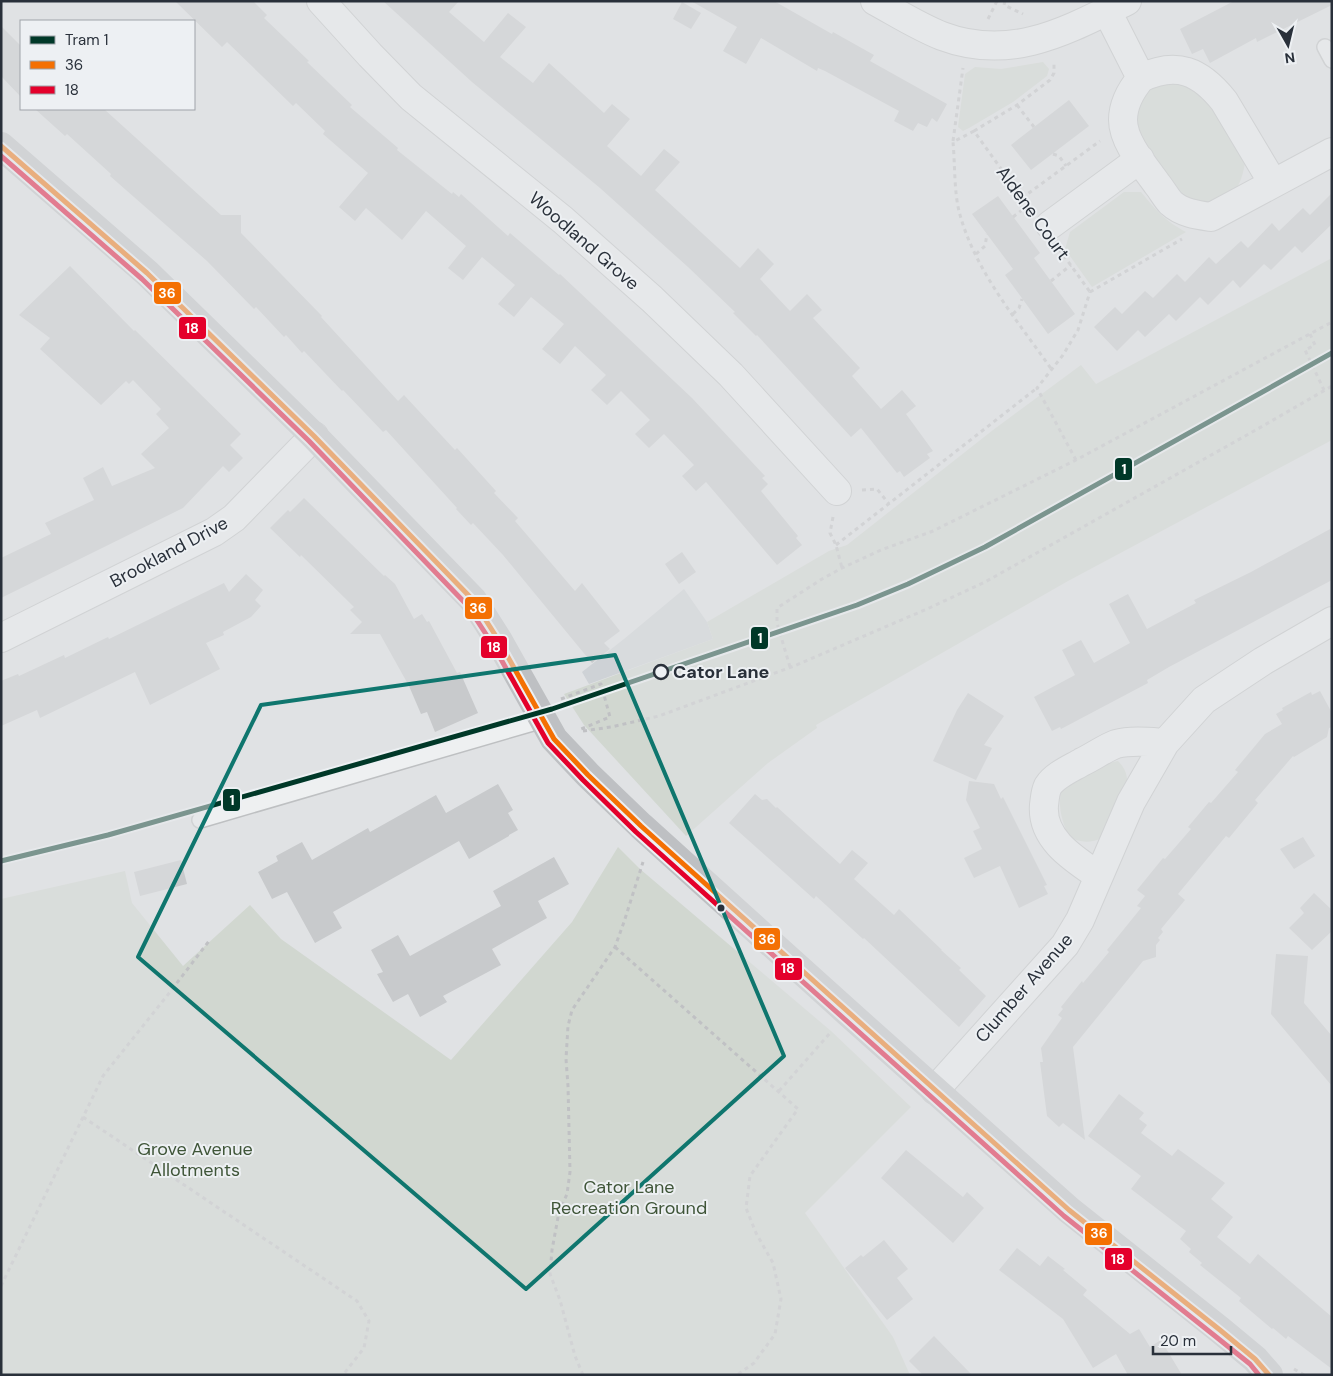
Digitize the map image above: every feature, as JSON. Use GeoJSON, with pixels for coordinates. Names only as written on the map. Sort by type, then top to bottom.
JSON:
{"type":"FeatureCollection","features":[{"type":"Feature","properties":{"kind":"street","name":"Woodland Grove"},"geometry":{"type":"LineString","coordinates":[[321,1],[411,97],[562,220],[659,306],[731,375],[837,491]]}},
{"type":"Feature","properties":{"kind":"street"},"geometry":{"type":"LineString","coordinates":[[875,1],[942,36],[966,43],[990,46],[1007,46],[1054,34],[1117,6],[1141,78]]}},
{"type":"Feature","properties":{"kind":"street"},"geometry":{"type":"LineString","coordinates":[[1273,183],[1224,102],[1204,80],[1190,73],[1172,69],[1157,71],[1141,78],[1132,89],[1126,103],[1125,133],[1140,159],[1171,203],[1182,210],[1196,215],[1211,217],[1332,152]]}},
{"type":"Feature","properties":{"kind":"street"},"geometry":{"type":"LineString","coordinates":[[1,146],[147,273],[314,436],[473,600],[499,641],[549,710],[554,739],[568,755],[654,838],[1069,1210],[1255,1359],[1269,1375]]}},
{"type":"Feature","properties":{"kind":"street","name":"Aldene Court"},"geometry":{"type":"LineString","coordinates":[[1046,228],[1140,159]]}},
{"type":"Feature","properties":{"kind":"street","name":"Brookland Drive"},"geometry":{"type":"LineString","coordinates":[[1,638],[214,532],[234,518],[314,436]]}},
{"type":"Feature","properties":{"kind":"street","name":"Clumber Avenue"},"geometry":{"type":"LineString","coordinates":[[935,1090],[1065,945],[1080,920],[1131,802],[1165,743],[1204,700],[1263,661],[1332,621]]}},
{"type":"Feature","properties":{"kind":"street"},"geometry":{"type":"LineString","coordinates":[[1099,876],[1070,856],[1059,845],[1046,826],[1043,812],[1049,785],[1064,772],[1116,744],[1165,743]]}},
{"type":"Feature","properties":{"kind":"lane"},"geometry":{"type":"LineString","coordinates":[[200,820],[549,710]]}},
{"type":"Feature","properties":{"kind":"path"},"geometry":{"type":"LineString","coordinates":[[997,1],[1004,5]]}},
{"type":"Feature","properties":{"kind":"path"},"geometry":{"type":"LineString","coordinates":[[953,142],[1017,105],[1050,80],[1054,73],[1054,34]]}},
{"type":"Feature","properties":{"kind":"path"},"geometry":{"type":"LineString","coordinates":[[966,43],[953,142],[959,209],[969,242],[992,284],[1052,370]]}},
{"type":"Feature","properties":{"kind":"path"},"geometry":{"type":"LineString","coordinates":[[1017,105],[1034,127]]}},
{"type":"Feature","properties":{"kind":"path"},"geometry":{"type":"LineString","coordinates":[[1022,198],[1124,124]]}},
{"type":"Feature","properties":{"kind":"path","name":"Aldene Court"},"geometry":{"type":"LineString","coordinates":[[974,130],[1090,292]]}},
{"type":"Feature","properties":{"kind":"path"},"geometry":{"type":"LineString","coordinates":[[1053,154],[1059,156],[1066,166]]}},
{"type":"Feature","properties":{"kind":"path"},"geometry":{"type":"LineString","coordinates":[[1013,217],[1027,206]]}},
{"type":"Feature","properties":{"kind":"path"},"geometry":{"type":"LineString","coordinates":[[836,546],[1037,388],[1063,356],[1078,330],[1090,292],[1194,232],[1211,217]]}},
{"type":"Feature","properties":{"kind":"path"},"geometry":{"type":"LineString","coordinates":[[976,254],[985,246],[987,234]]}},
{"type":"Feature","properties":{"kind":"path"},"geometry":{"type":"LineString","coordinates":[[1050,281],[1070,265]]}},
{"type":"Feature","properties":{"kind":"path"},"geometry":{"type":"LineString","coordinates":[[1012,314],[1019,308],[1022,299]]}},
{"type":"Feature","properties":{"kind":"path"},"geometry":{"type":"LineString","coordinates":[[790,668],[777,623],[777,608],[822,579],[881,550],[901,544],[941,527],[1076,460],[1332,322]]}},
{"type":"Feature","properties":{"kind":"path"},"geometry":{"type":"LineString","coordinates":[[1310,334],[1315,345],[1305,350],[1324,390]]}},
{"type":"Feature","properties":{"kind":"path"},"geometry":{"type":"LineString","coordinates":[[549,710],[601,684],[610,717],[576,731],[611,727],[659,716],[790,668],[985,582],[1332,386]]}},
{"type":"Feature","properties":{"kind":"path"},"geometry":{"type":"LineString","coordinates":[[1037,388],[1076,460]]}},
{"type":"Feature","properties":{"kind":"path"},"geometry":{"type":"LineString","coordinates":[[837,491],[830,533],[842,568]]}},
{"type":"Feature","properties":{"kind":"path"},"geometry":{"type":"LineString","coordinates":[[582,1375],[560,1300],[550,1274],[559,1212],[567,1194],[570,1172],[566,1060],[568,1026],[572,1010],[615,947],[640,869],[654,838]]}},
{"type":"Feature","properties":{"kind":"path"},"geometry":{"type":"LineString","coordinates":[[1,1286],[103,1076],[208,941]]}},
{"type":"Feature","properties":{"kind":"path"},"geometry":{"type":"LineString","coordinates":[[615,947],[798,1108],[750,1176],[746,1208],[756,1233],[774,1263],[781,1299],[775,1334],[754,1363],[738,1375]]}},
{"type":"Feature","properties":{"kind":"path"},"geometry":{"type":"LineString","coordinates":[[779,1090],[847,1012]]}},
{"type":"Feature","properties":{"kind":"path"},"geometry":{"type":"LineString","coordinates":[[83,1117],[356,1301],[369,1321],[364,1348],[343,1375]]}},
{"type":"Feature","properties":{"kind":"highlighted area"},"geometry":{"type":"Polygon","coordinates":[[[615,655],[784,1056],[526,1289],[138,957],[261,705],[615,655]]]}},
{"type":"Feature","properties":{"kind":"shaded area"},"geometry":{"type":"Polygon","coordinates":[[[684,589],[707,622],[713,639],[589,684],[582,672],[684,589]]]}},
{"type":"Feature","properties":{"kind":"green space"},"geometry":{"type":"Polygon","coordinates":[[[1043,62],[1049,69],[1047,76],[1013,102],[963,131],[958,127],[965,74],[975,67],[1001,69],[1043,62]]]}},
{"type":"Feature","properties":{"kind":"green space"},"geometry":{"type":"Polygon","coordinates":[[[1164,81],[1199,86],[1245,163],[1240,182],[1227,196],[1203,206],[1177,193],[1135,130],[1136,108],[1148,89],[1164,81]]]}},
{"type":"Feature","properties":{"kind":"green space"},"geometry":{"type":"Polygon","coordinates":[[[1124,192],[1141,192],[1161,215],[1186,232],[1092,287],[1065,249],[1070,232],[1124,192]]]}},
{"type":"Feature","properties":{"kind":"green space"},"geometry":{"type":"Polygon","coordinates":[[[1332,258],[1332,440],[1068,581],[816,725],[817,728],[768,763],[686,836],[584,725],[564,694],[713,639],[707,622],[829,551],[847,545],[993,430],[1081,365],[1096,384],[1332,258]]]}},
{"type":"Feature","properties":{"kind":"green space"},"geometry":{"type":"Polygon","coordinates":[[[1118,761],[1125,771],[1127,784],[1118,808],[1103,838],[1086,842],[1069,837],[1061,813],[1062,789],[1108,763],[1118,761]]]}},
{"type":"Feature","properties":{"kind":"green space"},"geometry":{"type":"Polygon","coordinates":[[[618,847],[640,869],[831,1031],[911,1107],[805,1213],[893,1337],[910,1375],[1,1375],[1,899],[125,871],[132,903],[183,966],[250,905],[281,939],[451,1060],[572,922],[618,847]]]}},
{"type":"Feature","properties":{"kind":"building"},"geometry":{"type":"Polygon","coordinates":[[[175,1],[253,1],[267,15],[264,18],[352,105],[350,107],[398,148],[397,150],[452,194],[453,192],[459,197],[461,194],[508,236],[510,233],[560,274],[692,398],[765,476],[762,478],[768,484],[761,491],[798,536],[796,538],[802,545],[777,565],[706,482],[696,491],[682,476],[694,465],[664,434],[649,448],[635,434],[650,420],[621,391],[607,405],[591,390],[606,375],[575,346],[560,364],[542,349],[564,324],[531,297],[514,317],[498,304],[515,285],[482,257],[463,280],[448,268],[466,246],[426,211],[402,240],[366,208],[355,221],[339,207],[368,173],[323,134],[325,131],[296,103],[293,106],[227,42],[222,47],[175,1]]]}},
{"type":"Feature","properties":{"kind":"building"},"geometry":{"type":"Polygon","coordinates":[[[383,1],[459,1],[449,12],[484,42],[508,13],[526,27],[500,57],[533,83],[549,63],[604,113],[612,104],[630,119],[607,146],[641,176],[664,149],[680,162],[655,190],[740,268],[758,248],[774,264],[760,279],[790,311],[807,294],[822,310],[813,318],[860,368],[852,376],[881,409],[902,390],[916,406],[906,414],[933,451],[927,454],[930,458],[904,477],[900,471],[897,473],[861,428],[851,437],[757,335],[733,313],[735,312],[688,267],[600,188],[472,82],[383,1]]]}},
{"type":"Feature","properties":{"kind":"building"},"geometry":{"type":"Polygon","coordinates":[[[691,1],[774,1],[874,55],[870,61],[947,104],[937,122],[932,118],[927,127],[918,123],[913,131],[894,121],[899,111],[825,71],[818,68],[817,71],[761,38],[746,64],[723,51],[737,27],[691,1]]]}},
{"type":"Feature","properties":{"kind":"building"},"geometry":{"type":"Polygon","coordinates":[[[1234,1],[1332,1],[1332,5],[1257,42],[1256,38],[1210,63],[1203,49],[1192,54],[1180,29],[1234,1]]]}},
{"type":"Feature","properties":{"kind":"building"},"geometry":{"type":"Polygon","coordinates":[[[682,2],[701,13],[691,29],[673,19],[682,2]]]}},
{"type":"Feature","properties":{"kind":"building"},"geometry":{"type":"Polygon","coordinates":[[[1,26],[20,45],[20,96],[1,76],[1,26]]]}},
{"type":"Feature","properties":{"kind":"building"},"geometry":{"type":"Polygon","coordinates":[[[1069,100],[1089,126],[1031,170],[1011,145],[1069,100]]]}},
{"type":"Feature","properties":{"kind":"building"},"geometry":{"type":"Polygon","coordinates":[[[36,110],[105,110],[221,215],[241,215],[241,233],[322,316],[398,401],[404,395],[455,450],[457,448],[496,491],[494,493],[518,518],[515,521],[575,591],[582,583],[620,631],[604,643],[610,649],[592,663],[503,555],[473,523],[471,525],[456,509],[386,430],[383,432],[304,351],[302,353],[286,335],[284,337],[256,307],[254,309],[207,261],[110,176],[111,174],[67,134],[65,136],[36,110]]]}},
{"type":"Feature","properties":{"kind":"building"},"geometry":{"type":"Polygon","coordinates":[[[1332,193],[1332,224],[1302,253],[1295,246],[1271,270],[1264,264],[1240,288],[1233,280],[1208,305],[1200,297],[1176,321],[1169,314],[1145,337],[1138,330],[1117,351],[1094,327],[1115,307],[1122,314],[1145,291],[1153,298],[1177,274],[1185,282],[1209,257],[1216,264],[1241,241],[1248,248],[1272,223],[1279,231],[1303,208],[1310,215],[1332,193]]]}},
{"type":"Feature","properties":{"kind":"building"},"geometry":{"type":"Polygon","coordinates":[[[998,196],[1040,253],[1034,258],[1075,314],[1048,334],[1005,275],[1013,269],[972,214],[998,196]]]}},
{"type":"Feature","properties":{"kind":"building"},"geometry":{"type":"Polygon","coordinates":[[[70,266],[134,331],[241,434],[230,445],[243,458],[229,472],[223,466],[183,508],[1,598],[1,558],[51,534],[45,523],[94,500],[83,478],[103,467],[112,486],[155,468],[141,454],[169,428],[156,414],[161,409],[133,380],[129,384],[126,381],[101,405],[40,349],[50,338],[19,315],[70,266]]]}},
{"type":"Feature","properties":{"kind":"building"},"geometry":{"type":"Polygon","coordinates":[[[304,498],[384,576],[395,584],[414,619],[422,614],[427,622],[429,621],[457,673],[460,672],[478,713],[435,732],[427,712],[421,714],[409,686],[380,634],[350,634],[362,622],[350,610],[354,607],[301,555],[300,557],[270,528],[288,510],[290,512],[304,498]]]}},
{"type":"Feature","properties":{"kind":"building"},"geometry":{"type":"Polygon","coordinates":[[[1332,528],[1332,580],[1169,667],[1147,680],[1148,683],[1061,729],[1060,727],[1052,731],[1034,697],[1075,675],[1062,650],[1081,640],[1094,663],[1130,643],[1109,604],[1128,594],[1147,629],[1196,603],[1194,600],[1251,572],[1332,528]]]}},
{"type":"Feature","properties":{"kind":"building"},"geometry":{"type":"Polygon","coordinates":[[[682,552],[696,572],[679,584],[665,564],[682,552]]]}},
{"type":"Feature","properties":{"kind":"building"},"geometry":{"type":"Polygon","coordinates":[[[246,574],[263,590],[255,600],[261,606],[251,617],[223,632],[224,635],[206,643],[220,669],[150,705],[135,672],[40,718],[37,710],[1,726],[1,681],[18,674],[19,676],[64,655],[65,658],[108,637],[109,639],[224,583],[229,592],[246,574]]]}},
{"type":"Feature","properties":{"kind":"building"},"geometry":{"type":"Polygon","coordinates":[[[1320,691],[1332,713],[1332,727],[1329,728],[1327,737],[1293,756],[1255,800],[1258,803],[1229,838],[1226,836],[1178,894],[1185,900],[1161,929],[1163,932],[1158,938],[1160,940],[1156,945],[1156,957],[1143,961],[1073,1047],[1085,1140],[1063,1123],[1059,1127],[1047,1116],[1040,1062],[1043,1062],[1041,1048],[1062,1018],[1058,1015],[1063,1009],[1061,1007],[1109,952],[1107,950],[1141,908],[1137,906],[1145,896],[1137,890],[1163,858],[1165,859],[1191,829],[1188,827],[1209,802],[1211,803],[1238,772],[1235,770],[1265,734],[1282,724],[1276,714],[1283,710],[1282,708],[1311,692],[1312,695],[1320,691]]]}},
{"type":"Feature","properties":{"kind":"building"},"geometry":{"type":"Polygon","coordinates":[[[968,693],[1004,716],[984,745],[992,748],[976,780],[933,761],[957,710],[968,693]]]}},
{"type":"Feature","properties":{"kind":"building"},"geometry":{"type":"Polygon","coordinates":[[[969,781],[994,784],[1001,799],[1003,797],[1047,885],[1044,886],[1048,894],[1019,908],[1000,866],[974,878],[964,858],[982,849],[973,831],[980,828],[966,800],[969,781]]]}},
{"type":"Feature","properties":{"kind":"building"},"geometry":{"type":"Polygon","coordinates":[[[498,784],[513,810],[508,813],[518,830],[469,859],[459,841],[333,912],[342,928],[315,943],[287,892],[272,899],[258,872],[278,861],[276,856],[302,842],[312,860],[368,828],[370,832],[436,795],[446,813],[498,784]]]}},
{"type":"Feature","properties":{"kind":"building"},"geometry":{"type":"Polygon","coordinates":[[[755,794],[762,800],[767,799],[777,807],[840,864],[852,850],[868,863],[854,879],[894,915],[899,909],[961,968],[959,970],[986,996],[959,1027],[864,938],[816,896],[814,899],[729,823],[755,794]]]}},
{"type":"Feature","properties":{"kind":"building"},"geometry":{"type":"Polygon","coordinates":[[[1303,837],[1315,856],[1294,869],[1280,849],[1303,837]]]}},
{"type":"Feature","properties":{"kind":"building"},"geometry":{"type":"Polygon","coordinates":[[[554,857],[569,884],[538,901],[547,918],[492,949],[501,965],[443,996],[447,1002],[420,1017],[408,994],[393,1002],[377,974],[383,972],[371,950],[398,935],[410,956],[501,906],[493,891],[554,857]]]}},
{"type":"Feature","properties":{"kind":"building"},"geometry":{"type":"Polygon","coordinates":[[[181,860],[187,884],[140,896],[134,872],[181,860]]]}},
{"type":"Feature","properties":{"kind":"building"},"geometry":{"type":"Polygon","coordinates":[[[1314,893],[1332,910],[1332,931],[1312,950],[1289,928],[1304,913],[1300,908],[1314,893]]]}},
{"type":"Feature","properties":{"kind":"building"},"geometry":{"type":"Polygon","coordinates":[[[1276,954],[1308,956],[1304,1003],[1332,1036],[1332,1086],[1271,1014],[1276,954]]]}},
{"type":"Feature","properties":{"kind":"building"},"geometry":{"type":"Polygon","coordinates":[[[1119,1094],[1144,1113],[1139,1119],[1147,1125],[1141,1133],[1172,1156],[1178,1149],[1225,1183],[1211,1199],[1233,1217],[1217,1237],[1250,1264],[1258,1254],[1332,1317],[1332,1369],[1288,1336],[1286,1339],[1272,1329],[1239,1301],[1241,1298],[1200,1265],[1202,1263],[1189,1252],[1191,1249],[1180,1239],[1186,1231],[1131,1189],[1141,1176],[1088,1136],[1119,1094]]]}},
{"type":"Feature","properties":{"kind":"building"},"geometry":{"type":"Polygon","coordinates":[[[906,1150],[963,1197],[967,1192],[984,1208],[953,1243],[881,1178],[906,1150]]]}},
{"type":"Feature","properties":{"kind":"building"},"geometry":{"type":"Polygon","coordinates":[[[884,1240],[908,1269],[897,1278],[913,1299],[887,1320],[845,1268],[861,1255],[863,1257],[884,1240]]]}},
{"type":"Feature","properties":{"kind":"building"},"geometry":{"type":"Polygon","coordinates":[[[1017,1248],[1040,1266],[1048,1256],[1087,1290],[1083,1295],[1130,1334],[1139,1329],[1150,1347],[1161,1340],[1182,1375],[1128,1375],[1116,1354],[1093,1368],[1063,1319],[999,1270],[1017,1248]]]}},
{"type":"Feature","properties":{"kind":"building"},"geometry":{"type":"Polygon","coordinates":[[[934,1336],[972,1375],[923,1375],[909,1361],[934,1336]]]}},
{"type":"Feature","properties":{"kind":"tram line","name":"1"},"geometry":{"type":"LineString","coordinates":[[1,861],[108,835],[552,709],[857,605],[908,584],[985,547],[1332,353]]}},
{"type":"Feature","properties":{"kind":"transit line","name":"36"},"geometry":{"type":"LineString","coordinates":[[1,146],[147,273],[314,436],[473,600],[499,641],[554,739],[588,775],[641,826],[1069,1210],[1220,1330],[1255,1359],[1269,1375]]}},
{"type":"Feature","properties":{"kind":"transit line","name":"18"},"geometry":{"type":"LineString","coordinates":[[1,156],[142,279],[309,441],[467,605],[493,645],[548,743],[636,832],[1064,1216],[1250,1364],[1259,1375]]}},
{"type":"Feature","properties":{"kind":"place","name":"Cator Lane"},"geometry":{"type":"Point","coordinates":[661,672]}},
{"type":"Feature","properties":{"kind":"park label","name":"Grove Avenue Allotments"},"geometry":{"type":"Point","coordinates":[195,1159]}},
{"type":"Feature","properties":{"kind":"park label","name":"Cator Lane Recreation Ground"},"geometry":{"type":"Point","coordinates":[629,1197]}}]}
